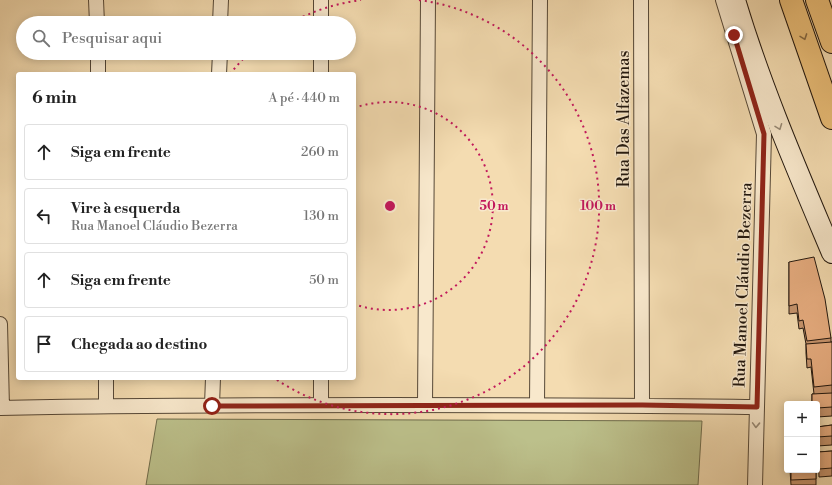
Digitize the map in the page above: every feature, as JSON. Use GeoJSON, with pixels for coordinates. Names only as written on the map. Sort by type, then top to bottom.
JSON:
{"type":"FeatureCollection","features":[{"type":"Feature","properties":{"kind":"highway"},"geometry":{"type":"LineString","coordinates":[[791,0],[832,118]]}},
{"type":"Feature","properties":{"kind":"highway"},"geometry":{"type":"LineString","coordinates":[[818,0],[832,42]]}},
{"type":"Feature","properties":{"kind":"street"},"geometry":{"type":"LineString","coordinates":[[96,0],[97,16]]}},
{"type":"Feature","properties":{"kind":"street"},"geometry":{"type":"LineString","coordinates":[[220,16],[221,0]]}},
{"type":"Feature","properties":{"kind":"street"},"geometry":{"type":"LineString","coordinates":[[321,0],[321,16]]}},
{"type":"Feature","properties":{"kind":"street"},"geometry":{"type":"LineString","coordinates":[[426,405],[428,0]]}},
{"type":"Feature","properties":{"kind":"street"},"geometry":{"type":"LineString","coordinates":[[537,405],[540,0]]}},
{"type":"Feature","properties":{"kind":"street","name":"Rua Das Alfazemas"},"geometry":{"type":"LineString","coordinates":[[641,0],[642,405]]}},
{"type":"Feature","properties":{"kind":"street","name":"Rua Manoel Cláudio Bezerra"},"geometry":{"type":"LineString","coordinates":[[723,0],[764,134],[755,485]]}},
{"type":"Feature","properties":{"kind":"street"},"geometry":{"type":"LineString","coordinates":[[735,0],[756,66],[780,130],[832,253]]}},
{"type":"Feature","properties":{"kind":"street"},"geometry":{"type":"LineString","coordinates":[[98,60],[98,72]]}},
{"type":"Feature","properties":{"kind":"street"},"geometry":{"type":"LineString","coordinates":[[219,72],[220,60]]}},
{"type":"Feature","properties":{"kind":"street"},"geometry":{"type":"LineString","coordinates":[[321,60],[321,72]]}},
{"type":"Feature","properties":{"kind":"street"},"geometry":{"type":"LineString","coordinates":[[0,324],[1,408],[321,405],[642,405],[757,407]]}},
{"type":"Feature","properties":{"kind":"street"},"geometry":{"type":"LineString","coordinates":[[106,380],[106,406]]}},
{"type":"Feature","properties":{"kind":"street"},"geometry":{"type":"LineString","coordinates":[[212,406],[213,380]]}},
{"type":"Feature","properties":{"kind":"street"},"geometry":{"type":"LineString","coordinates":[[321,380],[321,405]]}},
{"type":"Feature","properties":{"kind":"green space"},"geometry":{"type":"Polygon","coordinates":[[[157,419],[702,421],[698,485],[146,485],[157,419]]]}},
{"type":"Feature","properties":{"kind":"building"},"geometry":{"type":"Polygon","coordinates":[[[814,257],[825,299],[831,338],[807,341],[803,320],[799,321],[797,304],[789,306],[789,262],[814,257]]]}},
{"type":"Feature","properties":{"kind":"building"},"geometry":{"type":"Polygon","coordinates":[[[832,342],[832,385],[814,387],[811,359],[807,359],[806,344],[832,342]]]}},
{"type":"Feature","properties":{"kind":"building"},"geometry":{"type":"Polygon","coordinates":[[[832,393],[832,407],[820,408],[820,401],[812,401],[812,394],[832,393]]]}},
{"type":"Feature","properties":{"kind":"building"},"geometry":{"type":"Polygon","coordinates":[[[832,425],[832,436],[820,437],[820,427],[832,425]]]}},
{"type":"Feature","properties":{"kind":"building"},"geometry":{"type":"Polygon","coordinates":[[[832,451],[832,468],[820,469],[820,452],[832,451]]]}},
{"type":"Feature","properties":{"kind":"building"},"geometry":{"type":"Polygon","coordinates":[[[791,473],[816,473],[816,479],[791,480],[791,473]]]}},
{"type":"Feature","properties":{"kind":"route"},"geometry":{"type":"LineString","coordinates":[[212,406],[642,405],[757,407],[764,134],[734,35]]}}]}
